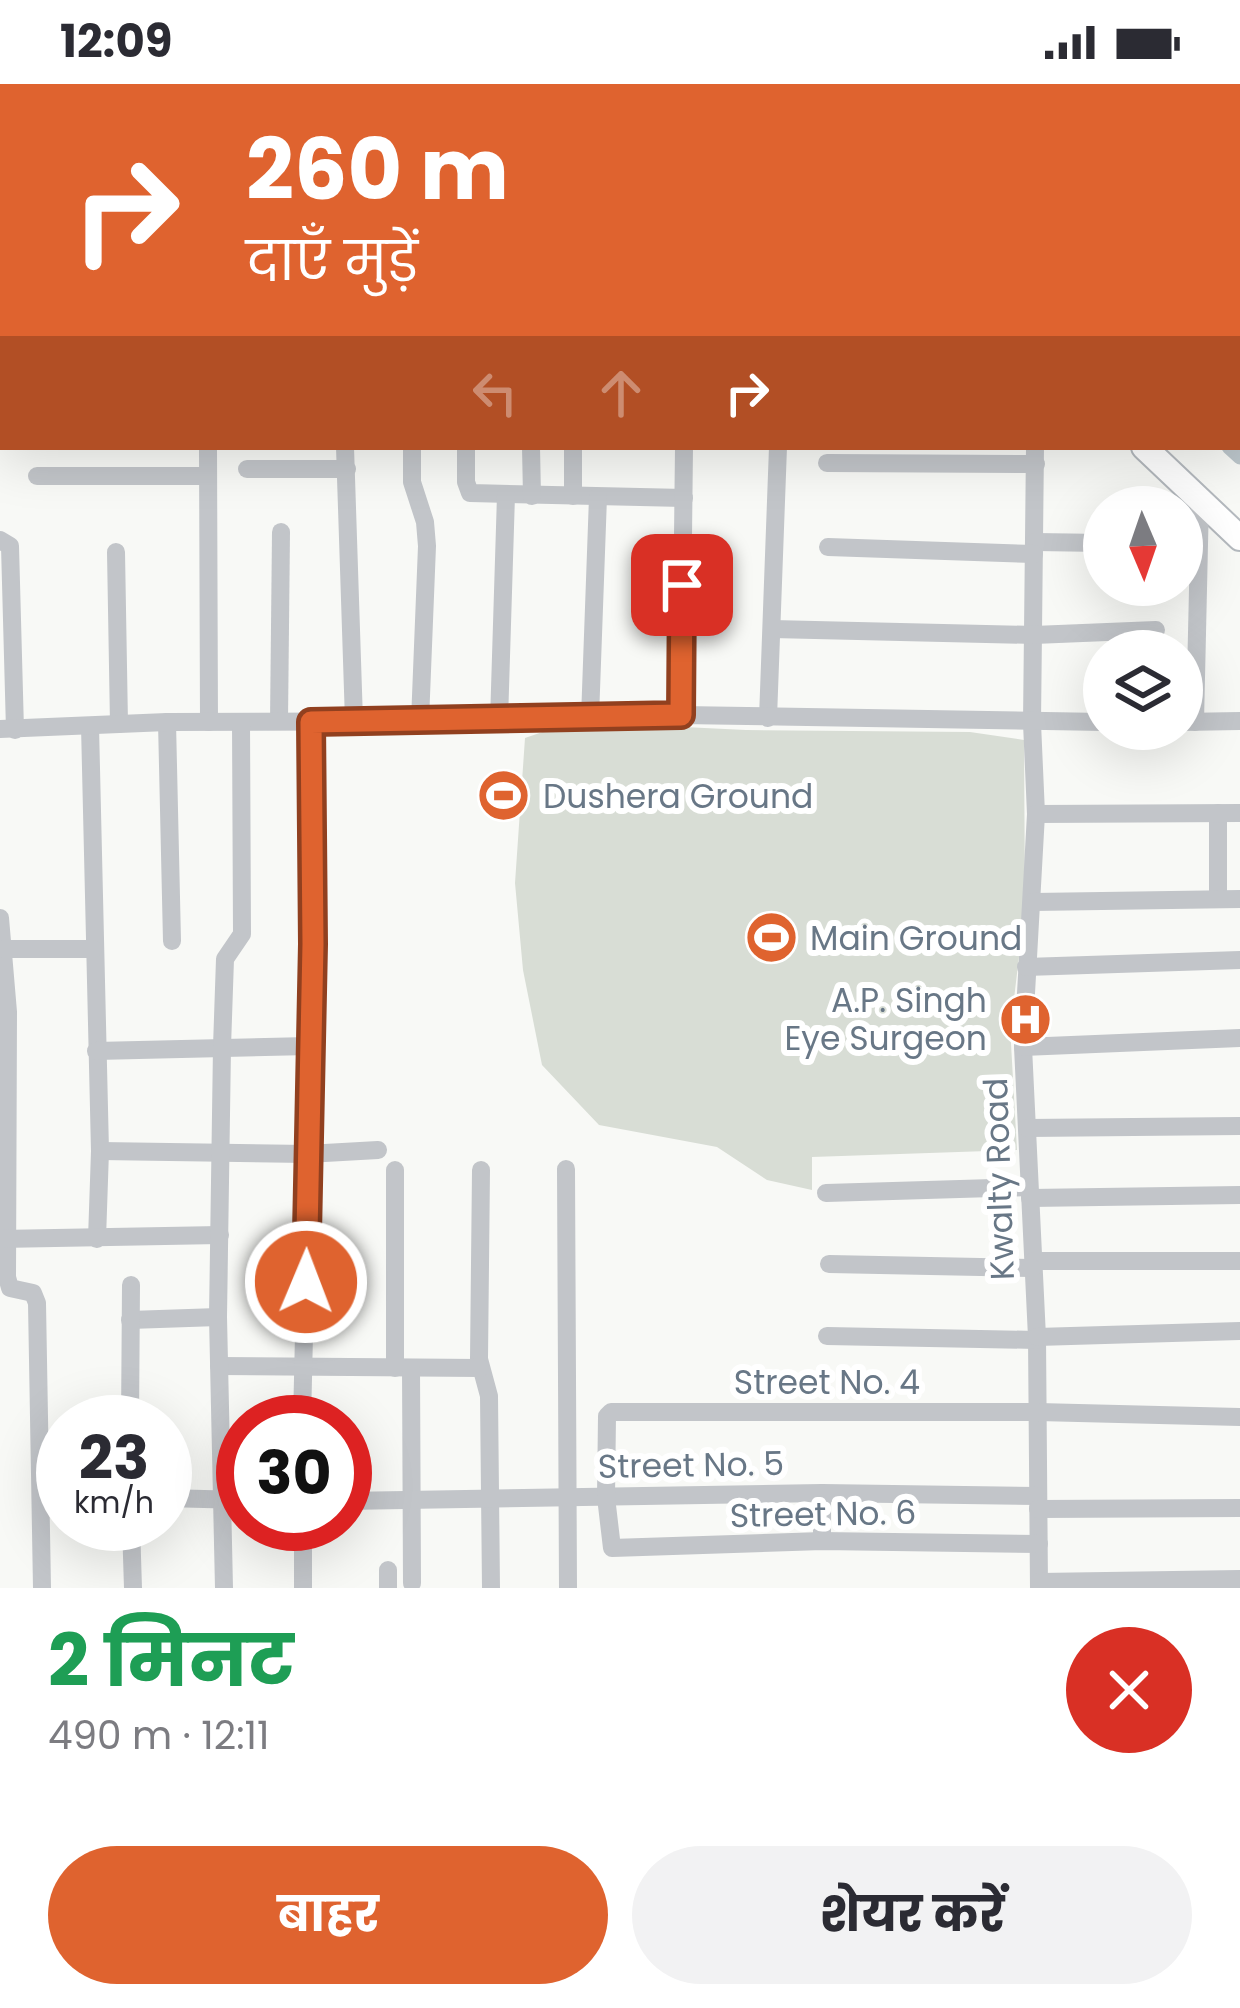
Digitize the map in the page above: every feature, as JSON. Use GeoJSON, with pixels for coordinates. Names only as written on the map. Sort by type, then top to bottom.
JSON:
{"type":"FeatureCollection","features":[{"type":"Feature","properties":{"kind":"street"},"geometry":{"type":"LineString","coordinates":[[208,450],[208,722]]}},
{"type":"Feature","properties":{"kind":"street"},"geometry":{"type":"LineString","coordinates":[[345,450],[354,721]]}},
{"type":"Feature","properties":{"kind":"street"},"geometry":{"type":"LineString","coordinates":[[412,450],[412,482],[425,521],[427,546],[420,721]]}},
{"type":"Feature","properties":{"kind":"street"},"geometry":{"type":"LineString","coordinates":[[466,450],[467,491],[684,498]]}},
{"type":"Feature","properties":{"kind":"street"},"geometry":{"type":"LineString","coordinates":[[531,450],[532,496]]}},
{"type":"Feature","properties":{"kind":"street"},"geometry":{"type":"LineString","coordinates":[[573,450],[573,496]]}},
{"type":"Feature","properties":{"kind":"street"},"geometry":{"type":"LineString","coordinates":[[681,715],[684,450]]}},
{"type":"Feature","properties":{"kind":"street"},"geometry":{"type":"LineString","coordinates":[[768,718],[778,450]]}},
{"type":"Feature","properties":{"kind":"street"},"geometry":{"type":"LineString","coordinates":[[1147,450],[1185,486]]}},
{"type":"Feature","properties":{"kind":"street"},"geometry":{"type":"LineString","coordinates":[[827,463],[1035,456]]}},
{"type":"Feature","properties":{"kind":"street","name":"Kwalty Road"},"geometry":{"type":"LineString","coordinates":[[1035,456],[1032,723],[1036,814],[1023,1047],[1036,1338],[1039,1585]]}},
{"type":"Feature","properties":{"kind":"street"},"geometry":{"type":"LineString","coordinates":[[248,469],[347,469]]}},
{"type":"Feature","properties":{"kind":"street"},"geometry":{"type":"LineString","coordinates":[[37,476],[208,476]]}},
{"type":"Feature","properties":{"kind":"street"},"geometry":{"type":"LineString","coordinates":[[499,721],[506,495]]}},
{"type":"Feature","properties":{"kind":"street"},"geometry":{"type":"LineString","coordinates":[[590,718],[598,496]]}},
{"type":"Feature","properties":{"kind":"street"},"geometry":{"type":"LineString","coordinates":[[1203,503],[1240,538]]}},
{"type":"Feature","properties":{"kind":"street"},"geometry":{"type":"LineString","coordinates":[[279,722],[281,532]]}},
{"type":"Feature","properties":{"kind":"street"},"geometry":{"type":"LineString","coordinates":[[0,540],[10,546],[8,729],[166,722],[681,715],[1083,722]]}},
{"type":"Feature","properties":{"kind":"street"},"geometry":{"type":"LineString","coordinates":[[828,547],[1083,544]]}},
{"type":"Feature","properties":{"kind":"street"},"geometry":{"type":"LineString","coordinates":[[116,552],[119,724]]}},
{"type":"Feature","properties":{"kind":"street"},"geometry":{"type":"LineString","coordinates":[[772,629],[1083,633]]}},
{"type":"Feature","properties":{"kind":"street"},"geometry":{"type":"LineString","coordinates":[[166,722],[172,941]]}},
{"type":"Feature","properties":{"kind":"street"},"geometry":{"type":"LineString","coordinates":[[222,1395],[218,1317],[222,1047],[225,959],[242,934],[241,722]]}},
{"type":"Feature","properties":{"kind":"street"},"geometry":{"type":"LineString","coordinates":[[304,1395],[311,722]]}},
{"type":"Feature","properties":{"kind":"street"},"geometry":{"type":"LineString","coordinates":[[1203,722],[1240,722]]}},
{"type":"Feature","properties":{"kind":"street"},"geometry":{"type":"LineString","coordinates":[[90,726],[100,1151],[97,1239]]}},
{"type":"Feature","properties":{"kind":"street"},"geometry":{"type":"LineString","coordinates":[[1218,813],[1218,899]]}},
{"type":"Feature","properties":{"kind":"street"},"geometry":{"type":"LineString","coordinates":[[1036,814],[1240,813]]}},
{"type":"Feature","properties":{"kind":"street"},"geometry":{"type":"LineString","coordinates":[[1033,902],[1240,899]]}},
{"type":"Feature","properties":{"kind":"street"},"geometry":{"type":"LineString","coordinates":[[0,918],[9,1080],[3,1239],[8,1284],[14,1290],[33,1293],[37,1303],[42,1588]]}},
{"type":"Feature","properties":{"kind":"street"},"geometry":{"type":"LineString","coordinates":[[4,950],[93,949]]}},
{"type":"Feature","properties":{"kind":"street"},"geometry":{"type":"LineString","coordinates":[[1026,968],[1240,960]]}},
{"type":"Feature","properties":{"kind":"street"},"geometry":{"type":"LineString","coordinates":[[1023,1047],[1240,1038]]}},
{"type":"Feature","properties":{"kind":"street"},"geometry":{"type":"LineString","coordinates":[[96,1052],[309,1046]]}},
{"type":"Feature","properties":{"kind":"street"},"geometry":{"type":"LineString","coordinates":[[1027,1128],[1240,1126]]}},
{"type":"Feature","properties":{"kind":"street"},"geometry":{"type":"LineString","coordinates":[[100,1151],[307,1154],[378,1150]]}},
{"type":"Feature","properties":{"kind":"street"},"geometry":{"type":"LineString","coordinates":[[566,1169],[568,1588]]}},
{"type":"Feature","properties":{"kind":"street"},"geometry":{"type":"LineString","coordinates":[[395,1170],[412,1583]]}},
{"type":"Feature","properties":{"kind":"street"},"geometry":{"type":"LineString","coordinates":[[481,1170],[480,1368],[489,1396],[491,1588]]}},
{"type":"Feature","properties":{"kind":"street"},"geometry":{"type":"LineString","coordinates":[[826,1193],[1240,1195]]}},
{"type":"Feature","properties":{"kind":"street"},"geometry":{"type":"LineString","coordinates":[[3,1239],[220,1235]]}},
{"type":"Feature","properties":{"kind":"street"},"geometry":{"type":"LineString","coordinates":[[829,1264],[1240,1261]]}},
{"type":"Feature","properties":{"kind":"street"},"geometry":{"type":"LineString","coordinates":[[130,1285],[130,1395]]}},
{"type":"Feature","properties":{"kind":"street"},"geometry":{"type":"LineString","coordinates":[[130,1320],[218,1317]]}},
{"type":"Feature","properties":{"kind":"street"},"geometry":{"type":"LineString","coordinates":[[827,1336],[1036,1338],[1240,1331]]}},
{"type":"Feature","properties":{"kind":"street"},"geometry":{"type":"LineString","coordinates":[[219,1366],[480,1368]]}},
{"type":"Feature","properties":{"kind":"street","name":"Street No. 4"},"geometry":{"type":"LineString","coordinates":[[606,1497],[607,1416],[616,1412],[1240,1417]]}},
{"type":"Feature","properties":{"kind":"street"},"geometry":{"type":"LineString","coordinates":[[822,1493],[822,1541]]}},
{"type":"Feature","properties":{"kind":"street","name":"Street No. 5"},"geometry":{"type":"LineString","coordinates":[[372,1501],[822,1493],[1240,1508]]}},
{"type":"Feature","properties":{"kind":"street","name":"Street No. 6"},"geometry":{"type":"LineString","coordinates":[[606,1497],[609,1546],[822,1541],[1039,1544]]}},
{"type":"Feature","properties":{"kind":"street"},"geometry":{"type":"LineString","coordinates":[[132,1551],[133,1588]]}},
{"type":"Feature","properties":{"kind":"street"},"geometry":{"type":"LineString","coordinates":[[224,1588],[228,1551]]}},
{"type":"Feature","properties":{"kind":"street"},"geometry":{"type":"LineString","coordinates":[[302,1551],[303,1588]]}},
{"type":"Feature","properties":{"kind":"street"},"geometry":{"type":"LineString","coordinates":[[1039,1585],[1240,1579]]}},
{"type":"Feature","properties":{"kind":"shaded area","name":"Main Ground"},"geometry":{"type":"Polygon","coordinates":[[[621,724],[970,732],[1024,740],[1025,907],[1013,1007],[1009,1008],[1017,1150],[812,1157],[812,1190],[767,1180],[717,1147],[599,1125],[542,1065],[523,970],[515,883],[525,738],[557,727],[621,724]]]}},
{"type":"Feature","properties":{"kind":"waterway"},"geometry":{"type":"LineString","coordinates":[[1232,450],[1240,457]]}},
{"type":"Feature","properties":{"kind":"place","name":"Dushera Ground"},"geometry":{"type":"Point","coordinates":[504,796]}},
{"type":"Feature","properties":{"kind":"place","name":"Main Ground"},"geometry":{"type":"Point","coordinates":[771,938]}},
{"type":"Feature","properties":{"kind":"place","name":"A.P. Singh Eye Surgeon"},"geometry":{"type":"Point","coordinates":[1026,1019]}},
{"type":"Feature","properties":{"kind":"route"},"geometry":{"type":"LineString","coordinates":[[306,1282],[313,944],[311,722],[681,715],[682,585]]}}]}
